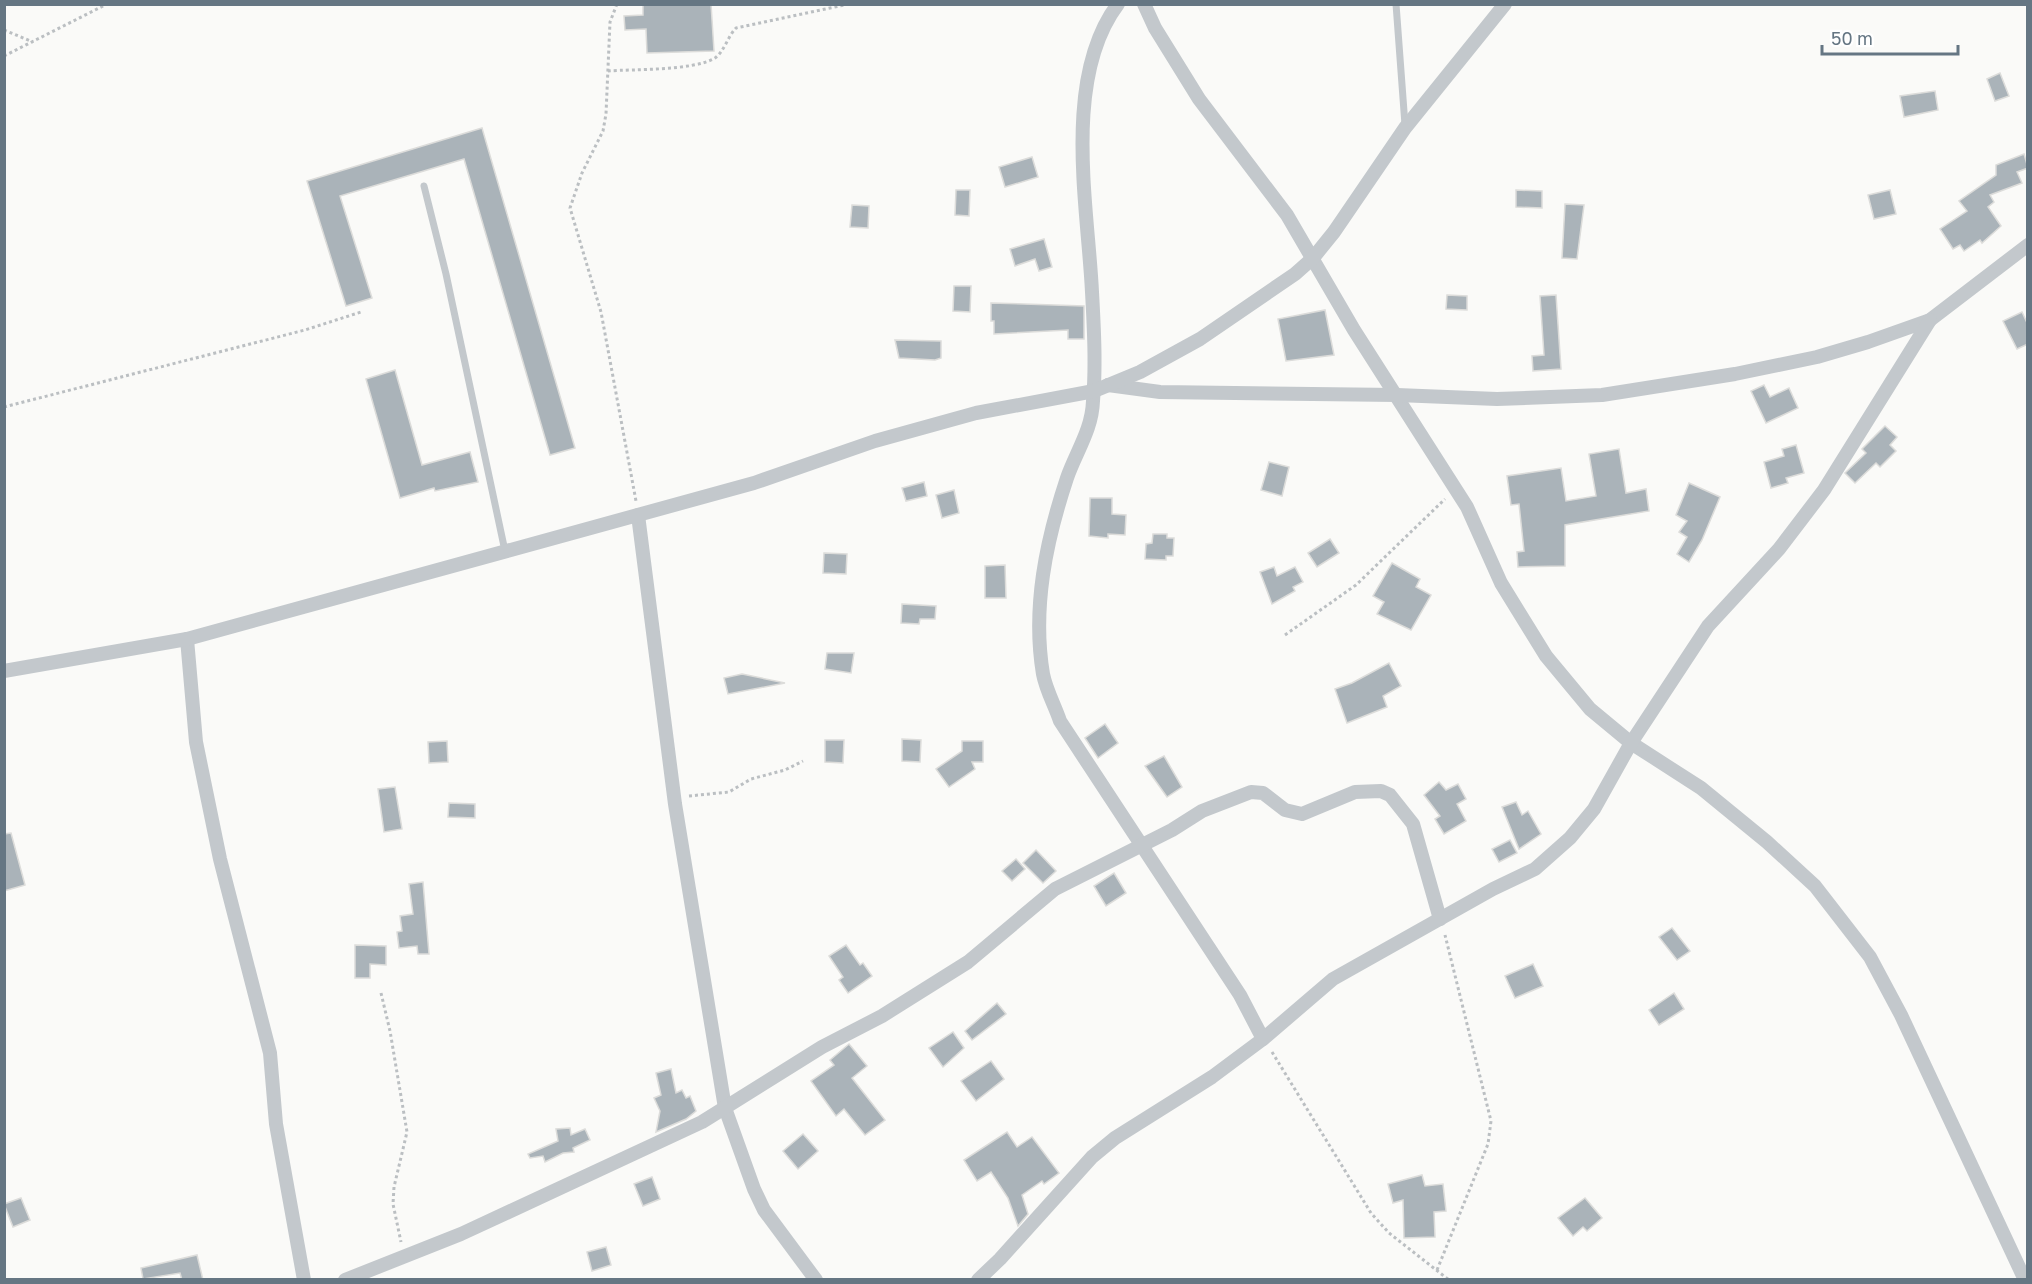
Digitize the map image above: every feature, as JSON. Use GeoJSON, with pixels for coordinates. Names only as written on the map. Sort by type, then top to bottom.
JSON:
{"type":"FeatureCollection","features":[{"type":"Feature","properties":{"kind":"street"},"geometry":{"type":"LineString","coordinates":[[1118,4],[1097,44],[1087,84],[1082,139],[1092,294],[1094,391],[1092,413],[1054,518],[1044,568],[1040,646],[1043,677],[1060,721],[1240,995],[1263,1039]]}},
{"type":"Feature","properties":{"kind":"street"},"geometry":{"type":"LineString","coordinates":[[1144,4],[1155,28],[1199,99],[1287,215],[1354,330],[1456,489],[1467,507],[1501,583],[1540,647],[1590,709],[1631,743],[1701,788],[1767,842],[1815,886],[1870,957],[1901,1015],[2025,1280]]}},
{"type":"Feature","properties":{"kind":"street"},"geometry":{"type":"LineString","coordinates":[[4,671],[187,639],[754,483],[874,441],[965,416],[1094,391],[1140,372],[1200,339],[1287,279],[1313,258],[1334,232],[1406,128],[1505,4]]}},
{"type":"Feature","properties":{"kind":"street"},"geometry":{"type":"LineString","coordinates":[[1108,385],[1161,392],[1397,395],[1497,399],[1602,394],[1735,374],[1817,357],[1930,320],[2028,245]]}},
{"type":"Feature","properties":{"kind":"street"},"geometry":{"type":"LineString","coordinates":[[978,1280],[1092,1157],[1140,1121],[1212,1077],[1263,1039],[1333,979],[1535,869],[1570,838],[1594,809],[1631,743],[1708,626],[1779,549],[1824,490],[1930,320]]}},
{"type":"Feature","properties":{"kind":"street"},"geometry":{"type":"LineString","coordinates":[[638,515],[675,804],[725,1108],[764,1210],[816,1280]]}},
{"type":"Feature","properties":{"kind":"street"},"geometry":{"type":"LineString","coordinates":[[187,639],[196,742],[220,859],[270,1053],[276,1124],[304,1280]]}},
{"type":"Feature","properties":{"kind":"street"},"geometry":{"type":"LineString","coordinates":[[345,1280],[461,1234],[671,1137],[725,1108],[822,1047],[882,1016],[968,962],[1055,889],[1142,843],[1172,830],[1202,811],[1251,792],[1263,793],[1285,810],[1302,814],[1355,792],[1381,791],[1390,795],[1413,824],[1440,919]]}},
{"type":"Feature","properties":{"kind":"lane"},"geometry":{"type":"LineString","coordinates":[[1396,4],[1406,128]]}},
{"type":"Feature","properties":{"kind":"lane"},"geometry":{"type":"LineString","coordinates":[[424,186],[446,274],[505,551]]}},
{"type":"Feature","properties":{"kind":"path"},"geometry":{"type":"LineString","coordinates":[[4,56],[107,4]]}},
{"type":"Feature","properties":{"kind":"path"},"geometry":{"type":"LineString","coordinates":[[617,4],[610,22],[603,131],[582,173],[570,208],[601,312],[638,515]]}},
{"type":"Feature","properties":{"kind":"path"},"geometry":{"type":"LineString","coordinates":[[608,70],[681,66],[712,59],[718,55],[736,28],[849,4]]}},
{"type":"Feature","properties":{"kind":"path"},"geometry":{"type":"LineString","coordinates":[[4,30],[33,42]]}},
{"type":"Feature","properties":{"kind":"path"},"geometry":{"type":"LineString","coordinates":[[4,407],[305,330],[361,312]]}},
{"type":"Feature","properties":{"kind":"path"},"geometry":{"type":"LineString","coordinates":[[1285,635],[1356,585],[1456,489]]}},
{"type":"Feature","properties":{"kind":"path"},"geometry":{"type":"LineString","coordinates":[[675,804],[697,794],[729,792],[751,778],[785,770],[803,761]]}},
{"type":"Feature","properties":{"kind":"path"},"geometry":{"type":"LineString","coordinates":[[1437,1270],[1488,1144],[1491,1121],[1440,919]]}},
{"type":"Feature","properties":{"kind":"path"},"geometry":{"type":"LineString","coordinates":[[381,993],[390,1031],[407,1132],[398,1165],[393,1204],[404,1256]]}},
{"type":"Feature","properties":{"kind":"path"},"geometry":{"type":"LineString","coordinates":[[1263,1039],[1298,1090],[1371,1213],[1389,1233],[1449,1280]]}},
{"type":"Feature","properties":{"kind":"building"},"geometry":{"type":"Polygon","coordinates":[[[643,4],[711,4],[714,51],[647,53],[646,29],[625,30],[624,16],[643,15],[643,4]]]}},
{"type":"Feature","properties":{"kind":"building"},"geometry":{"type":"Polygon","coordinates":[[[2000,73],[2009,96],[1995,101],[1987,79],[2000,73]]]}},
{"type":"Feature","properties":{"kind":"building"},"geometry":{"type":"Polygon","coordinates":[[[1935,91],[1938,110],[1904,117],[1900,96],[1935,91]]]}},
{"type":"Feature","properties":{"kind":"building"},"geometry":{"type":"Polygon","coordinates":[[[482,128],[575,448],[550,455],[464,159],[340,196],[372,298],[346,306],[307,181],[482,128]]]}},
{"type":"Feature","properties":{"kind":"building"},"geometry":{"type":"Polygon","coordinates":[[[2024,154],[2028,168],[2017,172],[2022,183],[1990,195],[1994,202],[1988,207],[2001,226],[1982,243],[1980,240],[1964,251],[1960,245],[1953,249],[1940,229],[1967,211],[1959,201],[1996,175],[1996,165],[2024,154]]]}},
{"type":"Feature","properties":{"kind":"building"},"geometry":{"type":"Polygon","coordinates":[[[1032,157],[1038,177],[1005,187],[999,167],[1032,157]]]}},
{"type":"Feature","properties":{"kind":"building"},"geometry":{"type":"Polygon","coordinates":[[[956,190],[970,190],[969,216],[955,215],[956,190]]]}},
{"type":"Feature","properties":{"kind":"building"},"geometry":{"type":"Polygon","coordinates":[[[1516,190],[1542,191],[1542,208],[1516,207],[1516,190]]]}},
{"type":"Feature","properties":{"kind":"building"},"geometry":{"type":"Polygon","coordinates":[[[1890,190],[1896,214],[1874,219],[1868,195],[1890,190]]]}},
{"type":"Feature","properties":{"kind":"building"},"geometry":{"type":"Polygon","coordinates":[[[1565,204],[1584,205],[1577,259],[1562,258],[1565,204]]]}},
{"type":"Feature","properties":{"kind":"building"},"geometry":{"type":"Polygon","coordinates":[[[852,205],[869,206],[868,228],[850,227],[852,205]]]}},
{"type":"Feature","properties":{"kind":"building"},"geometry":{"type":"Polygon","coordinates":[[[1044,239],[1052,267],[1039,271],[1035,259],[1015,266],[1010,249],[1044,239]]]}},
{"type":"Feature","properties":{"kind":"building"},"geometry":{"type":"Polygon","coordinates":[[[954,286],[971,286],[970,312],[953,311],[954,286]]]}},
{"type":"Feature","properties":{"kind":"building"},"geometry":{"type":"Polygon","coordinates":[[[1447,295],[1467,296],[1467,310],[1446,309],[1447,295]]]}},
{"type":"Feature","properties":{"kind":"building"},"geometry":{"type":"Polygon","coordinates":[[[1556,295],[1561,369],[1533,371],[1532,356],[1544,355],[1540,296],[1556,295]]]}},
{"type":"Feature","properties":{"kind":"building"},"geometry":{"type":"Polygon","coordinates":[[[991,303],[1084,306],[1084,339],[1068,339],[1068,330],[994,334],[991,303]]]}},
{"type":"Feature","properties":{"kind":"building"},"geometry":{"type":"Polygon","coordinates":[[[1325,310],[1334,355],[1286,361],[1278,319],[1325,310]]]}},
{"type":"Feature","properties":{"kind":"building"},"geometry":{"type":"Polygon","coordinates":[[[2022,312],[2028,325],[2028,344],[2017,349],[2003,321],[2022,312]]]}},
{"type":"Feature","properties":{"kind":"building"},"geometry":{"type":"Polygon","coordinates":[[[895,340],[941,341],[941,358],[935,360],[899,358],[895,340]]]}},
{"type":"Feature","properties":{"kind":"building"},"geometry":{"type":"Polygon","coordinates":[[[395,370],[422,465],[470,452],[478,482],[435,491],[434,488],[400,498],[366,379],[395,370]]]}},
{"type":"Feature","properties":{"kind":"building"},"geometry":{"type":"Polygon","coordinates":[[[1764,385],[1770,397],[1789,388],[1798,408],[1766,423],[1751,391],[1764,385]]]}},
{"type":"Feature","properties":{"kind":"building"},"geometry":{"type":"Polygon","coordinates":[[[1885,426],[1897,437],[1890,445],[1896,451],[1880,467],[1876,463],[1855,483],[1845,473],[1866,453],[1862,449],[1885,426]]]}},
{"type":"Feature","properties":{"kind":"building"},"geometry":{"type":"Polygon","coordinates":[[[1796,445],[1804,473],[1786,478],[1788,483],[1771,488],[1764,462],[1784,456],[1782,449],[1796,445]]]}},
{"type":"Feature","properties":{"kind":"building"},"geometry":{"type":"Polygon","coordinates":[[[1619,449],[1626,493],[1646,489],[1649,511],[1565,525],[1565,566],[1518,567],[1517,552],[1524,551],[1519,504],[1511,505],[1507,476],[1561,468],[1566,501],[1596,496],[1589,454],[1619,449]]]}},
{"type":"Feature","properties":{"kind":"building"},"geometry":{"type":"Polygon","coordinates":[[[1269,462],[1289,467],[1282,496],[1261,490],[1269,462]]]}},
{"type":"Feature","properties":{"kind":"building"},"geometry":{"type":"Polygon","coordinates":[[[924,482],[927,496],[906,501],[902,488],[924,482]]]}},
{"type":"Feature","properties":{"kind":"building"},"geometry":{"type":"Polygon","coordinates":[[[1689,483],[1720,497],[1702,540],[1689,562],[1677,554],[1687,537],[1679,532],[1687,521],[1676,515],[1689,483]]]}},
{"type":"Feature","properties":{"kind":"building"},"geometry":{"type":"Polygon","coordinates":[[[954,490],[959,513],[942,518],[936,495],[954,490]]]}},
{"type":"Feature","properties":{"kind":"building"},"geometry":{"type":"Polygon","coordinates":[[[1090,498],[1112,498],[1112,514],[1126,515],[1125,535],[1108,534],[1108,538],[1089,536],[1090,498]]]}},
{"type":"Feature","properties":{"kind":"building"},"geometry":{"type":"Polygon","coordinates":[[[1153,534],[1167,534],[1167,538],[1174,538],[1173,556],[1166,556],[1166,560],[1145,559],[1146,544],[1152,543],[1153,534]]]}},
{"type":"Feature","properties":{"kind":"building"},"geometry":{"type":"Polygon","coordinates":[[[1330,539],[1339,553],[1317,567],[1308,553],[1330,539]]]}},
{"type":"Feature","properties":{"kind":"building"},"geometry":{"type":"Polygon","coordinates":[[[824,553],[847,554],[846,574],[823,573],[824,553]]]}},
{"type":"Feature","properties":{"kind":"building"},"geometry":{"type":"Polygon","coordinates":[[[1392,563],[1420,579],[1416,587],[1431,595],[1411,630],[1377,614],[1384,602],[1373,596],[1392,563]]]}},
{"type":"Feature","properties":{"kind":"building"},"geometry":{"type":"Polygon","coordinates":[[[1005,565],[1006,598],[985,598],[985,566],[1005,565]]]}},
{"type":"Feature","properties":{"kind":"building"},"geometry":{"type":"Polygon","coordinates":[[[1274,567],[1277,576],[1295,567],[1303,582],[1293,587],[1295,591],[1272,604],[1260,572],[1274,567]]]}},
{"type":"Feature","properties":{"kind":"building"},"geometry":{"type":"Polygon","coordinates":[[[902,604],[936,606],[935,619],[920,619],[919,624],[901,623],[902,604]]]}},
{"type":"Feature","properties":{"kind":"building"},"geometry":{"type":"Polygon","coordinates":[[[827,653],[854,653],[851,673],[825,669],[827,653]]]}},
{"type":"Feature","properties":{"kind":"building"},"geometry":{"type":"Polygon","coordinates":[[[1389,663],[1401,686],[1383,696],[1387,707],[1347,723],[1335,689],[1352,683],[1389,663]]]}},
{"type":"Feature","properties":{"kind":"building"},"geometry":{"type":"Polygon","coordinates":[[[742,674],[785,683],[728,694],[724,678],[742,674]]]}},
{"type":"Feature","properties":{"kind":"building"},"geometry":{"type":"Polygon","coordinates":[[[1105,724],[1118,743],[1098,758],[1085,738],[1105,724]]]}},
{"type":"Feature","properties":{"kind":"building"},"geometry":{"type":"Polygon","coordinates":[[[902,739],[921,740],[920,762],[902,761],[902,739]]]}},
{"type":"Feature","properties":{"kind":"building"},"geometry":{"type":"Polygon","coordinates":[[[825,740],[844,740],[843,763],[825,762],[825,740]]]}},
{"type":"Feature","properties":{"kind":"building"},"geometry":{"type":"Polygon","coordinates":[[[447,741],[448,762],[429,763],[428,742],[447,741]]]}},
{"type":"Feature","properties":{"kind":"building"},"geometry":{"type":"Polygon","coordinates":[[[962,741],[983,741],[983,762],[972,762],[975,769],[949,787],[936,769],[962,751],[962,741]]]}},
{"type":"Feature","properties":{"kind":"building"},"geometry":{"type":"Polygon","coordinates":[[[1164,756],[1182,787],[1167,797],[1145,766],[1164,756]]]}},
{"type":"Feature","properties":{"kind":"building"},"geometry":{"type":"Polygon","coordinates":[[[1439,782],[1446,790],[1458,784],[1466,799],[1457,804],[1466,821],[1444,834],[1435,819],[1440,816],[1424,795],[1439,782]]]}},
{"type":"Feature","properties":{"kind":"building"},"geometry":{"type":"Polygon","coordinates":[[[395,787],[402,829],[384,832],[378,789],[395,787]]]}},
{"type":"Feature","properties":{"kind":"building"},"geometry":{"type":"Polygon","coordinates":[[[1516,802],[1522,815],[1528,811],[1541,834],[1519,849],[1502,807],[1516,802]]]}},
{"type":"Feature","properties":{"kind":"building"},"geometry":{"type":"Polygon","coordinates":[[[449,803],[475,804],[475,818],[448,817],[449,803]]]}},
{"type":"Feature","properties":{"kind":"building"},"geometry":{"type":"Polygon","coordinates":[[[11,833],[25,885],[4,891],[4,834],[11,833]]]}},
{"type":"Feature","properties":{"kind":"building"},"geometry":{"type":"Polygon","coordinates":[[[1510,840],[1517,853],[1499,862],[1492,849],[1510,840]]]}},
{"type":"Feature","properties":{"kind":"building"},"geometry":{"type":"Polygon","coordinates":[[[1036,850],[1056,871],[1043,883],[1023,863],[1036,850]]]}},
{"type":"Feature","properties":{"kind":"building"},"geometry":{"type":"Polygon","coordinates":[[[1016,859],[1025,869],[1012,881],[1002,871],[1016,859]]]}},
{"type":"Feature","properties":{"kind":"building"},"geometry":{"type":"Polygon","coordinates":[[[1114,873],[1126,893],[1106,906],[1094,886],[1114,873]]]}},
{"type":"Feature","properties":{"kind":"building"},"geometry":{"type":"Polygon","coordinates":[[[423,882],[429,954],[418,954],[417,946],[399,948],[397,932],[402,931],[400,916],[413,914],[409,884],[423,882]]]}},
{"type":"Feature","properties":{"kind":"building"},"geometry":{"type":"Polygon","coordinates":[[[1672,928],[1690,951],[1677,960],[1659,937],[1672,928]]]}},
{"type":"Feature","properties":{"kind":"building"},"geometry":{"type":"Polygon","coordinates":[[[355,945],[386,946],[386,965],[370,964],[370,978],[355,978],[355,945]]]}},
{"type":"Feature","properties":{"kind":"building"},"geometry":{"type":"Polygon","coordinates":[[[846,945],[860,965],[863,963],[872,976],[848,993],[839,980],[843,977],[829,956],[846,945]]]}},
{"type":"Feature","properties":{"kind":"building"},"geometry":{"type":"Polygon","coordinates":[[[1533,964],[1543,986],[1515,998],[1505,976],[1533,964]]]}},
{"type":"Feature","properties":{"kind":"building"},"geometry":{"type":"Polygon","coordinates":[[[1674,993],[1684,1009],[1659,1025],[1649,1010],[1674,993]]]}},
{"type":"Feature","properties":{"kind":"building"},"geometry":{"type":"Polygon","coordinates":[[[997,1003],[1006,1014],[972,1040],[965,1031],[997,1003]]]}},
{"type":"Feature","properties":{"kind":"building"},"geometry":{"type":"Polygon","coordinates":[[[953,1032],[964,1048],[943,1067],[929,1048],[953,1032]]]}},
{"type":"Feature","properties":{"kind":"building"},"geometry":{"type":"Polygon","coordinates":[[[849,1044],[867,1066],[852,1078],[885,1120],[865,1135],[844,1109],[836,1116],[811,1081],[834,1065],[830,1060],[849,1044]]]}},
{"type":"Feature","properties":{"kind":"building"},"geometry":{"type":"Polygon","coordinates":[[[991,1061],[1004,1079],[976,1101],[961,1081],[991,1061]]]}},
{"type":"Feature","properties":{"kind":"building"},"geometry":{"type":"Polygon","coordinates":[[[671,1069],[676,1093],[682,1090],[686,1098],[690,1096],[696,1111],[686,1119],[656,1132],[660,1111],[654,1098],[661,1095],[656,1073],[671,1069]]]}},
{"type":"Feature","properties":{"kind":"building"},"geometry":{"type":"Polygon","coordinates":[[[570,1128],[571,1135],[585,1129],[590,1140],[573,1148],[574,1152],[563,1153],[545,1162],[543,1156],[530,1158],[528,1154],[558,1141],[556,1129],[570,1128]]]}},
{"type":"Feature","properties":{"kind":"building"},"geometry":{"type":"Polygon","coordinates":[[[1007,1132],[1017,1147],[1032,1137],[1059,1173],[1044,1184],[1042,1181],[1022,1195],[1028,1214],[1018,1226],[1008,1198],[991,1172],[977,1181],[964,1160],[1007,1132]]]}},
{"type":"Feature","properties":{"kind":"building"},"geometry":{"type":"Polygon","coordinates":[[[803,1134],[818,1151],[798,1169],[783,1151],[803,1134]]]}},
{"type":"Feature","properties":{"kind":"building"},"geometry":{"type":"Polygon","coordinates":[[[1422,1175],[1425,1186],[1443,1184],[1446,1211],[1434,1212],[1435,1237],[1404,1238],[1403,1200],[1393,1203],[1388,1184],[1422,1175]]]}},
{"type":"Feature","properties":{"kind":"building"},"geometry":{"type":"Polygon","coordinates":[[[652,1177],[660,1199],[643,1206],[634,1184],[652,1177]]]}},
{"type":"Feature","properties":{"kind":"building"},"geometry":{"type":"Polygon","coordinates":[[[21,1198],[30,1220],[13,1227],[4,1204],[21,1198]]]}},
{"type":"Feature","properties":{"kind":"building"},"geometry":{"type":"Polygon","coordinates":[[[1585,1198],[1602,1218],[1587,1231],[1583,1227],[1573,1236],[1558,1218],[1585,1198]]]}},
{"type":"Feature","properties":{"kind":"building"},"geometry":{"type":"Polygon","coordinates":[[[606,1247],[611,1265],[592,1271],[587,1252],[606,1247]]]}},
{"type":"Feature","properties":{"kind":"building"},"geometry":{"type":"Polygon","coordinates":[[[197,1255],[203,1280],[182,1280],[180,1273],[143,1279],[141,1268],[197,1255]]]}}]}
